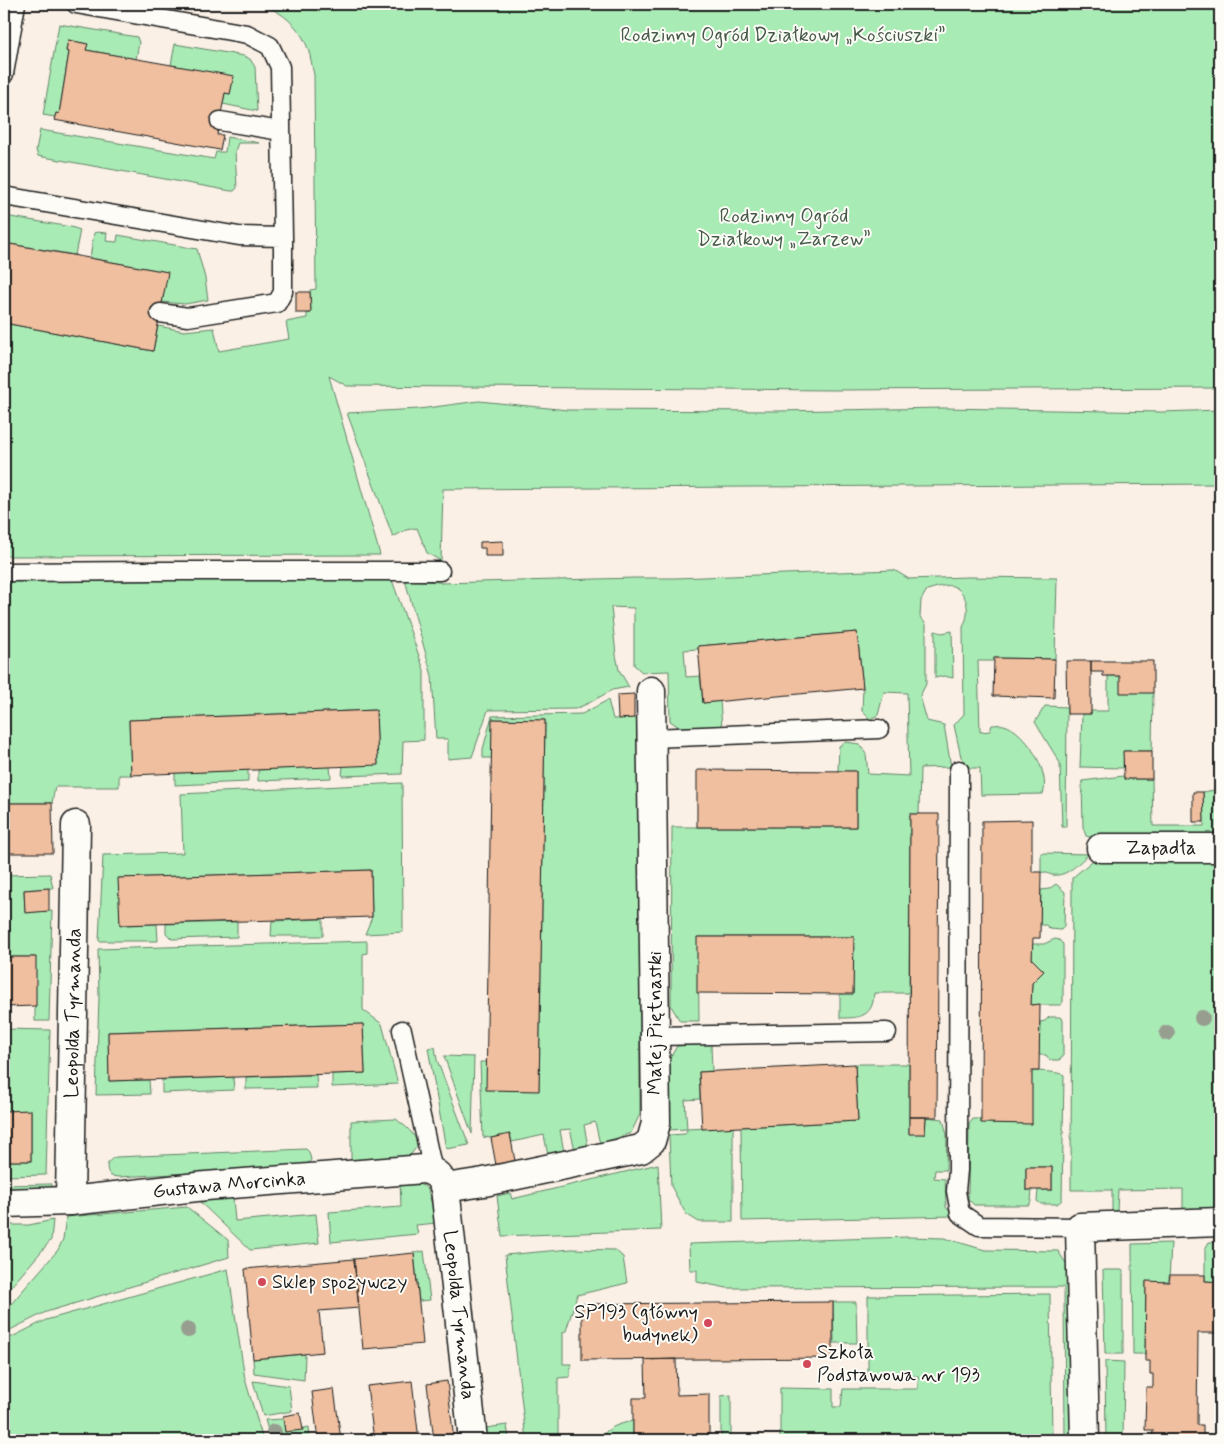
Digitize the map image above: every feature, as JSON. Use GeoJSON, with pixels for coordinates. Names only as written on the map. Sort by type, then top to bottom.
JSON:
{"type":"FeatureCollection","features":[{"type":"Feature","properties":{"kind":"street","name":"Małej Piętnastki"},"geometry":{"type":"LineString","coordinates":[[439,1180],[484,1182],[641,1149],[651,1141],[656,1123],[656,1036],[650,691]]}},
{"type":"Feature","properties":{"kind":"street","name":"Leopolda Tyrmanda"},"geometry":{"type":"LineString","coordinates":[[70,1201],[76,825]]}},
{"type":"Feature","properties":{"kind":"street","name":"Zapadła"},"geometry":{"type":"LineString","coordinates":[[1100,848],[1220,848]]}},
{"type":"Feature","properties":{"kind":"street","name":"Gustawa Morcinka"},"geometry":{"type":"LineString","coordinates":[[4,1203],[70,1201],[206,1186],[424,1169],[439,1180]]}},
{"type":"Feature","properties":{"kind":"street","name":"Leopolda Tyrmanda"},"geometry":{"type":"LineString","coordinates":[[439,1180],[473,1440]]}},
{"type":"Feature","properties":{"kind":"street"},"geometry":{"type":"LineString","coordinates":[[1085,1440],[1080,1227],[1220,1222]]}},
{"type":"Feature","properties":{"kind":"lane"},"geometry":{"type":"LineString","coordinates":[[4,74],[16,4]]}},
{"type":"Feature","properties":{"kind":"lane"},"geometry":{"type":"LineString","coordinates":[[76,4],[247,34],[270,46],[280,67],[284,292],[277,303],[188,317],[160,312]]}},
{"type":"Feature","properties":{"kind":"lane"},"geometry":{"type":"LineString","coordinates":[[220,121],[281,131]]}},
{"type":"Feature","properties":{"kind":"lane"},"geometry":{"type":"LineString","coordinates":[[4,196],[239,236],[283,237]]}},
{"type":"Feature","properties":{"kind":"lane"},"geometry":{"type":"LineString","coordinates":[[4,572],[440,571]]}},
{"type":"Feature","properties":{"kind":"lane"},"geometry":{"type":"LineString","coordinates":[[652,738],[879,729]]}},
{"type":"Feature","properties":{"kind":"lane"},"geometry":{"type":"LineString","coordinates":[[959,770],[958,1170],[956,1191],[960,1213],[979,1226],[1080,1227]]}},
{"type":"Feature","properties":{"kind":"lane"},"geometry":{"type":"LineString","coordinates":[[402,1030],[439,1180]]}},
{"type":"Feature","properties":{"kind":"lane"},"geometry":{"type":"LineString","coordinates":[[656,1036],[887,1032]]}},
{"type":"Feature","properties":{"kind":"green space","name":"Rodzinny Ogród Działkowy „Zarzew”"},"geometry":{"type":"Polygon","coordinates":[[[257,4],[1220,4],[1220,388],[834,390],[347,386],[329,376],[380,555],[4,556],[4,323],[153,351],[158,326],[184,331],[214,328],[219,351],[289,339],[286,322],[307,318],[307,313],[311,313],[310,290],[316,289],[314,75],[305,41],[295,26],[281,14],[257,4]]]}},
{"type":"Feature","properties":{"kind":"green space"},"geometry":{"type":"Polygon","coordinates":[[[59,24],[137,37],[139,43],[136,59],[86,50],[87,44],[68,40],[66,51],[69,52],[59,114],[56,113],[55,117],[43,115],[59,24]]]}},
{"type":"Feature","properties":{"kind":"green space"},"geometry":{"type":"Polygon","coordinates":[[[175,44],[244,56],[250,59],[255,67],[257,111],[223,104],[225,93],[230,94],[233,77],[171,65],[175,44]]]}},
{"type":"Feature","properties":{"kind":"green space"},"geometry":{"type":"Polygon","coordinates":[[[40,130],[214,159],[216,152],[225,152],[227,137],[259,143],[238,143],[235,151],[237,188],[231,191],[38,156],[36,150],[40,130]]]}},
{"type":"Feature","properties":{"kind":"green space"},"geometry":{"type":"Polygon","coordinates":[[[11,217],[80,230],[75,255],[10,244],[4,280],[4,221],[11,217]]]}},
{"type":"Feature","properties":{"kind":"green space"},"geometry":{"type":"Polygon","coordinates":[[[94,233],[107,233],[106,241],[117,242],[118,235],[197,249],[205,278],[208,300],[185,304],[162,302],[167,272],[90,258],[94,233]]]}},
{"type":"Feature","properties":{"kind":"green space"},"geometry":{"type":"Polygon","coordinates":[[[479,401],[568,410],[778,411],[944,408],[1162,412],[1220,410],[1220,484],[443,489],[441,561],[427,553],[417,528],[406,530],[393,537],[347,413],[419,409],[479,401]]]}},
{"type":"Feature","properties":{"kind":"green space"},"geometry":{"type":"Polygon","coordinates":[[[894,570],[909,579],[967,577],[1057,578],[1055,659],[994,658],[994,661],[978,661],[980,732],[990,731],[992,725],[1004,725],[1020,735],[1035,754],[1040,765],[1045,785],[1043,794],[981,795],[980,768],[970,768],[961,757],[954,725],[964,714],[963,627],[967,616],[966,600],[960,590],[952,586],[941,586],[927,590],[921,600],[920,617],[926,624],[926,684],[920,696],[927,721],[944,725],[951,767],[920,768],[919,814],[910,814],[909,993],[874,993],[871,1007],[864,1014],[840,1018],[840,994],[853,993],[853,937],[698,937],[699,1021],[680,1021],[671,1006],[672,827],[856,827],[856,771],[838,771],[839,746],[846,742],[859,744],[866,754],[868,774],[909,776],[907,693],[884,692],[878,715],[870,719],[862,711],[863,688],[857,632],[698,646],[698,649],[684,650],[686,677],[700,676],[703,703],[720,701],[722,727],[682,729],[670,721],[669,671],[642,672],[634,665],[634,608],[611,607],[619,670],[629,687],[612,690],[575,709],[488,710],[472,757],[448,759],[448,739],[436,739],[432,676],[405,580],[440,583],[676,578],[894,570]]]}},
{"type":"Feature","properties":{"kind":"green space"},"geometry":{"type":"Polygon","coordinates":[[[392,580],[424,670],[424,740],[403,741],[402,774],[342,776],[343,766],[378,764],[376,710],[129,720],[131,775],[119,775],[119,787],[55,787],[52,803],[4,803],[4,582],[392,580]]]}},
{"type":"Feature","properties":{"kind":"green space"},"geometry":{"type":"Polygon","coordinates":[[[935,631],[942,633],[952,631],[953,678],[944,676],[935,678],[935,631]]]}},
{"type":"Feature","properties":{"kind":"green space"},"geometry":{"type":"Polygon","coordinates":[[[1108,676],[1120,676],[1153,693],[1152,751],[1124,751],[1123,768],[1080,767],[1082,714],[1091,714],[1091,711],[1108,711],[1108,676]]]}},
{"type":"Feature","properties":{"kind":"green space"},"geometry":{"type":"Polygon","coordinates":[[[608,700],[613,719],[638,718],[640,728],[640,1114],[631,1133],[600,1144],[595,1122],[584,1125],[588,1147],[575,1150],[570,1129],[560,1130],[564,1152],[548,1156],[544,1135],[512,1142],[510,1134],[491,1138],[483,1137],[480,1062],[487,1062],[539,1090],[545,720],[493,719],[492,758],[483,758],[483,749],[492,716],[582,714],[608,700]]]}},
{"type":"Feature","properties":{"kind":"green space"},"geometry":{"type":"Polygon","coordinates":[[[1045,706],[1067,707],[1066,827],[1062,827],[1060,763],[1035,722],[1045,706]]]}},
{"type":"Feature","properties":{"kind":"green space"},"geometry":{"type":"Polygon","coordinates":[[[330,766],[331,778],[258,781],[258,770],[330,766]]]}},
{"type":"Feature","properties":{"kind":"green space"},"geometry":{"type":"Polygon","coordinates":[[[248,770],[248,782],[175,785],[175,773],[248,770]]]}},
{"type":"Feature","properties":{"kind":"green space"},"geometry":{"type":"Polygon","coordinates":[[[1123,776],[1124,779],[1152,779],[1153,826],[1204,826],[1203,792],[1220,789],[1220,834],[1098,839],[1086,836],[1083,827],[1082,781],[1123,776]]]}},
{"type":"Feature","properties":{"kind":"green space"},"geometry":{"type":"Polygon","coordinates":[[[402,783],[403,932],[365,934],[372,917],[371,870],[119,878],[120,925],[157,924],[158,941],[99,941],[103,855],[183,853],[181,794],[402,783]]]}},
{"type":"Feature","properties":{"kind":"green space"},"geometry":{"type":"Polygon","coordinates":[[[1041,853],[1089,854],[1068,872],[1052,875],[1041,872],[1041,853]]]}},
{"type":"Feature","properties":{"kind":"green space"},"geometry":{"type":"Polygon","coordinates":[[[1220,854],[1220,1209],[1183,1210],[1183,1189],[1118,1190],[1117,1212],[1112,1213],[1112,1190],[1071,1190],[1072,878],[1098,856],[1220,854]]]}},
{"type":"Feature","properties":{"kind":"green space"},"geometry":{"type":"Polygon","coordinates":[[[50,874],[53,888],[24,890],[25,912],[52,911],[49,1021],[35,1021],[35,957],[4,957],[4,875],[50,874]]]}},
{"type":"Feature","properties":{"kind":"green space"},"geometry":{"type":"Polygon","coordinates":[[[1056,884],[1065,892],[1064,926],[1061,930],[1050,929],[1046,925],[1040,925],[1041,890],[1049,889],[1056,884]]]}},
{"type":"Feature","properties":{"kind":"green space"},"geometry":{"type":"Polygon","coordinates":[[[323,919],[323,936],[271,936],[272,921],[323,919]]]}},
{"type":"Feature","properties":{"kind":"green space"},"geometry":{"type":"Polygon","coordinates":[[[237,922],[237,937],[172,939],[166,933],[166,924],[237,922]]]}},
{"type":"Feature","properties":{"kind":"green space"},"geometry":{"type":"Polygon","coordinates":[[[1055,939],[1063,944],[1063,1002],[1060,1005],[1031,1005],[1032,983],[1043,971],[1032,959],[1032,944],[1044,944],[1055,939]]]}},
{"type":"Feature","properties":{"kind":"green space"},"geometry":{"type":"Polygon","coordinates":[[[367,941],[367,953],[363,954],[363,1010],[382,1024],[398,1084],[332,1087],[332,1074],[365,1073],[363,1024],[108,1032],[109,1081],[149,1080],[150,1094],[96,1095],[99,996],[98,949],[367,941]]]}},
{"type":"Feature","properties":{"kind":"green space"},"geometry":{"type":"Polygon","coordinates":[[[1049,1017],[1060,1017],[1063,1020],[1063,1057],[1059,1060],[1050,1060],[1046,1055],[1039,1055],[1040,1022],[1045,1021],[1049,1017]]]}},
{"type":"Feature","properties":{"kind":"green space"},"geometry":{"type":"Polygon","coordinates":[[[4,1029],[50,1030],[46,1175],[4,1176],[4,1161],[31,1161],[31,1111],[4,1111],[4,1029]]]}},
{"type":"Feature","properties":{"kind":"green space"},"geometry":{"type":"Polygon","coordinates":[[[711,1044],[712,1071],[699,1072],[700,1099],[685,1100],[687,1129],[733,1127],[733,1222],[699,1222],[686,1214],[671,1186],[669,1135],[685,1134],[687,1131],[686,1129],[669,1130],[670,1058],[677,1046],[711,1044]]]}},
{"type":"Feature","properties":{"kind":"green space"},"geometry":{"type":"Polygon","coordinates":[[[435,1047],[437,1060],[469,1145],[446,1149],[428,1048],[435,1047]]]}},
{"type":"Feature","properties":{"kind":"green space"},"geometry":{"type":"Polygon","coordinates":[[[444,1056],[474,1057],[472,1134],[444,1056]]]}},
{"type":"Feature","properties":{"kind":"green space"},"geometry":{"type":"Polygon","coordinates":[[[855,1064],[909,1064],[909,1133],[925,1134],[926,1117],[943,1119],[947,1135],[946,1170],[935,1170],[934,1178],[945,1179],[946,1207],[953,1216],[742,1221],[741,1127],[858,1121],[855,1064]]]}},
{"type":"Feature","properties":{"kind":"green space"},"geometry":{"type":"Polygon","coordinates":[[[1032,1071],[1054,1072],[1064,1075],[1062,1200],[1057,1204],[1041,1204],[1037,1201],[1038,1190],[1052,1190],[1052,1167],[1026,1167],[1026,1190],[1032,1190],[1029,1205],[974,1205],[968,1199],[969,1124],[973,1119],[981,1119],[981,1123],[1032,1071]]]}},
{"type":"Feature","properties":{"kind":"green space"},"geometry":{"type":"Polygon","coordinates":[[[316,1075],[317,1088],[246,1089],[246,1077],[316,1075]]]}},
{"type":"Feature","properties":{"kind":"green space"},"geometry":{"type":"Polygon","coordinates":[[[233,1077],[234,1090],[162,1093],[162,1080],[233,1077]]]}},
{"type":"Feature","properties":{"kind":"green space"},"geometry":{"type":"Polygon","coordinates":[[[396,1119],[412,1133],[418,1145],[409,1157],[351,1163],[351,1121],[396,1119]]]}},
{"type":"Feature","properties":{"kind":"green space"},"geometry":{"type":"Polygon","coordinates":[[[306,1149],[311,1160],[306,1167],[118,1177],[111,1176],[107,1167],[110,1160],[116,1157],[306,1149]]]}},
{"type":"Feature","properties":{"kind":"green space"},"geometry":{"type":"Polygon","coordinates":[[[658,1164],[661,1230],[502,1236],[497,1196],[510,1193],[512,1199],[658,1164]]]}},
{"type":"Feature","properties":{"kind":"green space"},"geometry":{"type":"Polygon","coordinates":[[[409,1181],[424,1186],[428,1190],[437,1223],[416,1225],[418,1234],[331,1242],[329,1212],[401,1207],[400,1182],[409,1181]]]}},
{"type":"Feature","properties":{"kind":"green space"},"geometry":{"type":"Polygon","coordinates":[[[52,1184],[52,1191],[4,1190],[4,1185],[52,1184]]]}},
{"type":"Feature","properties":{"kind":"green space"},"geometry":{"type":"Polygon","coordinates":[[[233,1198],[235,1221],[316,1214],[319,1243],[250,1250],[199,1201],[233,1198]]]}},
{"type":"Feature","properties":{"kind":"green space"},"geometry":{"type":"Polygon","coordinates":[[[187,1207],[228,1240],[229,1257],[46,1312],[4,1333],[4,1312],[58,1250],[63,1239],[66,1217],[187,1207]]]}},
{"type":"Feature","properties":{"kind":"green space"},"geometry":{"type":"Polygon","coordinates":[[[53,1220],[51,1240],[4,1295],[4,1225],[29,1225],[53,1220]]]}},
{"type":"Feature","properties":{"kind":"green space"},"geometry":{"type":"Polygon","coordinates":[[[909,1237],[944,1238],[985,1250],[1058,1251],[1071,1271],[1076,1440],[1065,1440],[1064,1287],[727,1288],[697,1282],[697,1270],[690,1270],[689,1244],[909,1237]]]}},
{"type":"Feature","properties":{"kind":"green space"},"geometry":{"type":"Polygon","coordinates":[[[1209,1242],[1220,1243],[1220,1282],[1205,1281],[1205,1249],[1209,1242]]]}},
{"type":"Feature","properties":{"kind":"green space"},"geometry":{"type":"Polygon","coordinates":[[[1171,1243],[1169,1282],[1146,1282],[1145,1354],[1133,1354],[1132,1244],[1171,1243]]]}},
{"type":"Feature","properties":{"kind":"green space"},"geometry":{"type":"Polygon","coordinates":[[[571,1249],[615,1250],[623,1257],[627,1283],[577,1295],[566,1331],[563,1332],[563,1364],[571,1364],[570,1377],[558,1378],[558,1440],[526,1440],[505,1255],[571,1249]]]}},
{"type":"Feature","properties":{"kind":"green space"},"geometry":{"type":"Polygon","coordinates":[[[424,1251],[430,1300],[419,1301],[414,1253],[424,1251]]]}},
{"type":"Feature","properties":{"kind":"green space"},"geometry":{"type":"Polygon","coordinates":[[[228,1269],[245,1379],[263,1440],[4,1440],[4,1341],[46,1320],[228,1269]]]}},
{"type":"Feature","properties":{"kind":"green space"},"geometry":{"type":"Polygon","coordinates":[[[1103,1270],[1123,1270],[1123,1354],[1105,1354],[1103,1270]]]}},
{"type":"Feature","properties":{"kind":"green space"},"geometry":{"type":"Polygon","coordinates":[[[1050,1294],[1052,1440],[780,1440],[780,1388],[833,1389],[833,1407],[841,1407],[843,1389],[918,1389],[918,1376],[868,1376],[868,1296],[1050,1294]]]}},
{"type":"Feature","properties":{"kind":"green space"},"geometry":{"type":"Polygon","coordinates":[[[833,1302],[856,1302],[857,1343],[834,1343],[833,1302]]]}},
{"type":"Feature","properties":{"kind":"green space"},"geometry":{"type":"Polygon","coordinates":[[[305,1354],[304,1380],[254,1373],[253,1359],[305,1354]]]}},
{"type":"Feature","properties":{"kind":"green space"},"geometry":{"type":"Polygon","coordinates":[[[1105,1361],[1124,1362],[1123,1440],[1106,1440],[1105,1361]]]}},
{"type":"Feature","properties":{"kind":"green space"},"geometry":{"type":"Polygon","coordinates":[[[253,1381],[289,1386],[292,1411],[263,1416],[253,1381]]]}},
{"type":"Feature","properties":{"kind":"green space"},"geometry":{"type":"Polygon","coordinates":[[[731,1395],[731,1440],[721,1440],[721,1396],[731,1395]]]}},
{"type":"Feature","properties":{"kind":"green space"},"geometry":{"type":"Polygon","coordinates":[[[283,1419],[285,1432],[309,1427],[310,1440],[271,1440],[265,1420],[283,1419]]]}},
{"type":"Feature","properties":{"kind":"green space"},"geometry":{"type":"Polygon","coordinates":[[[633,1421],[633,1440],[599,1440],[610,1429],[633,1421]]]}},
{"type":"Feature","properties":{"kind":"green space"},"geometry":{"type":"Polygon","coordinates":[[[507,1425],[509,1440],[487,1440],[486,1428],[507,1425]]]}},
{"type":"Feature","properties":{"kind":"building"},"geometry":{"type":"Polygon","coordinates":[[[68,40],[88,44],[86,50],[234,76],[230,94],[225,93],[217,135],[223,135],[220,150],[54,120],[56,113],[59,114],[69,52],[66,51],[68,40]]]}},
{"type":"Feature","properties":{"kind":"building"},"geometry":{"type":"Polygon","coordinates":[[[10,244],[168,272],[153,351],[4,323],[4,280],[10,244]]]}},
{"type":"Feature","properties":{"kind":"building"},"geometry":{"type":"Polygon","coordinates":[[[296,292],[310,292],[311,313],[296,313],[296,292]]]}},
{"type":"Feature","properties":{"kind":"building"},"geometry":{"type":"Polygon","coordinates":[[[503,541],[503,556],[485,556],[485,548],[480,548],[480,542],[503,541]]]}},
{"type":"Feature","properties":{"kind":"building"},"geometry":{"type":"Polygon","coordinates":[[[857,632],[863,688],[703,703],[698,646],[857,632]]]}},
{"type":"Feature","properties":{"kind":"building"},"geometry":{"type":"Polygon","coordinates":[[[994,658],[1055,659],[1054,698],[993,696],[994,658]]]}},
{"type":"Feature","properties":{"kind":"building"},"geometry":{"type":"Polygon","coordinates":[[[1066,661],[1091,661],[1091,714],[1067,714],[1066,661]]]}},
{"type":"Feature","properties":{"kind":"building"},"geometry":{"type":"Polygon","coordinates":[[[1091,661],[1153,661],[1153,693],[1120,693],[1120,676],[1103,676],[1103,672],[1091,672],[1091,661]]]}},
{"type":"Feature","properties":{"kind":"building"},"geometry":{"type":"Polygon","coordinates":[[[634,694],[634,718],[618,719],[617,695],[634,694]]]}},
{"type":"Feature","properties":{"kind":"building"},"geometry":{"type":"Polygon","coordinates":[[[376,710],[378,765],[131,775],[129,720],[376,710]]]}},
{"type":"Feature","properties":{"kind":"building"},"geometry":{"type":"Polygon","coordinates":[[[492,719],[545,720],[539,1091],[486,1090],[492,719]]]}},
{"type":"Feature","properties":{"kind":"building"},"geometry":{"type":"Polygon","coordinates":[[[1123,751],[1152,751],[1152,779],[1124,779],[1123,751]]]}},
{"type":"Feature","properties":{"kind":"building"},"geometry":{"type":"Polygon","coordinates":[[[697,770],[856,771],[856,827],[697,827],[697,770]]]}},
{"type":"Feature","properties":{"kind":"building"},"geometry":{"type":"Polygon","coordinates":[[[1193,792],[1203,792],[1204,822],[1193,822],[1193,792]]]}},
{"type":"Feature","properties":{"kind":"building"},"geometry":{"type":"Polygon","coordinates":[[[4,803],[52,803],[53,853],[4,853],[4,803]]]}},
{"type":"Feature","properties":{"kind":"building"},"geometry":{"type":"Polygon","coordinates":[[[910,814],[939,814],[937,1117],[909,1117],[910,814]]]}},
{"type":"Feature","properties":{"kind":"building"},"geometry":{"type":"Polygon","coordinates":[[[1032,820],[1032,872],[1041,872],[1040,938],[1033,938],[1032,959],[1044,971],[1032,983],[1031,1005],[1040,1004],[1039,1071],[1032,1071],[1032,1124],[981,1123],[982,821],[1032,820]]]}},
{"type":"Feature","properties":{"kind":"building"},"geometry":{"type":"Polygon","coordinates":[[[371,870],[372,917],[120,925],[118,878],[371,870]]]}},
{"type":"Feature","properties":{"kind":"building"},"geometry":{"type":"Polygon","coordinates":[[[49,888],[49,911],[25,913],[24,890],[49,888]]]}},
{"type":"Feature","properties":{"kind":"building"},"geometry":{"type":"Polygon","coordinates":[[[697,937],[854,937],[853,994],[697,993],[697,937]]]}},
{"type":"Feature","properties":{"kind":"building"},"geometry":{"type":"Polygon","coordinates":[[[4,957],[36,957],[36,1006],[4,1007],[4,957]]]}},
{"type":"Feature","properties":{"kind":"building"},"geometry":{"type":"Polygon","coordinates":[[[363,1024],[365,1073],[109,1081],[108,1032],[363,1024]]]}},
{"type":"Feature","properties":{"kind":"building"},"geometry":{"type":"Polygon","coordinates":[[[855,1064],[858,1121],[702,1129],[699,1072],[855,1064]]]}},
{"type":"Feature","properties":{"kind":"building"},"geometry":{"type":"Polygon","coordinates":[[[31,1110],[31,1161],[4,1161],[4,1111],[31,1110]]]}},
{"type":"Feature","properties":{"kind":"building"},"geometry":{"type":"Polygon","coordinates":[[[909,1117],[926,1117],[925,1134],[909,1134],[909,1117]]]}},
{"type":"Feature","properties":{"kind":"building"},"geometry":{"type":"Polygon","coordinates":[[[510,1134],[515,1161],[496,1165],[491,1138],[510,1134]]]}},
{"type":"Feature","properties":{"kind":"building"},"geometry":{"type":"Polygon","coordinates":[[[1026,1167],[1052,1167],[1052,1190],[1026,1190],[1026,1167]]]}},
{"type":"Feature","properties":{"kind":"building"},"geometry":{"type":"Polygon","coordinates":[[[414,1253],[423,1344],[363,1349],[354,1259],[414,1253]]]}},
{"type":"Feature","properties":{"kind":"building"},"geometry":{"type":"Polygon","coordinates":[[[354,1259],[359,1308],[319,1311],[323,1352],[253,1359],[245,1269],[354,1259]]]}},
{"type":"Feature","properties":{"kind":"building"},"geometry":{"type":"Polygon","coordinates":[[[1170,1275],[1205,1275],[1205,1281],[1220,1282],[1220,1333],[1198,1333],[1197,1425],[1203,1425],[1203,1440],[1152,1440],[1153,1430],[1145,1430],[1146,1387],[1153,1387],[1150,1361],[1145,1361],[1146,1281],[1169,1282],[1170,1275]]]}},
{"type":"Feature","properties":{"kind":"building","name":"SP193 (główny budynek)"},"geometry":{"type":"Polygon","coordinates":[[[833,1302],[833,1358],[582,1360],[582,1304],[833,1302]]]}},
{"type":"Feature","properties":{"kind":"building"},"geometry":{"type":"Polygon","coordinates":[[[676,1359],[677,1395],[709,1394],[709,1440],[633,1440],[633,1398],[646,1398],[645,1360],[676,1359]]]}},
{"type":"Feature","properties":{"kind":"building"},"geometry":{"type":"Polygon","coordinates":[[[412,1381],[419,1440],[374,1440],[367,1386],[412,1381]]]}},
{"type":"Feature","properties":{"kind":"building"},"geometry":{"type":"Polygon","coordinates":[[[447,1381],[454,1440],[434,1440],[427,1384],[447,1381]]]}},
{"type":"Feature","properties":{"kind":"building"},"geometry":{"type":"Polygon","coordinates":[[[334,1389],[341,1440],[318,1440],[312,1392],[334,1389]]]}},
{"type":"Feature","properties":{"kind":"building"},"geometry":{"type":"Polygon","coordinates":[[[300,1413],[303,1430],[285,1432],[283,1416],[300,1413]]]}},
{"type":"Feature","properties":{"kind":"place","name":"Sklep spożywczy"},"geometry":{"type":"Point","coordinates":[262,1282]}},
{"type":"Feature","properties":{"kind":"place","name":"SP193 (główny budynek)"},"geometry":{"type":"Point","coordinates":[708,1323]}},
{"type":"Feature","properties":{"kind":"place","name":"Szkoła Podstawowa nr 193"},"geometry":{"type":"Point","coordinates":[807,1364]}},
{"type":"Feature","properties":{"kind":"park label","name":"Rodzinny Ogród Działkowy „Kościuszki”"},"geometry":{"type":"Point","coordinates":[783,35]}}]}
